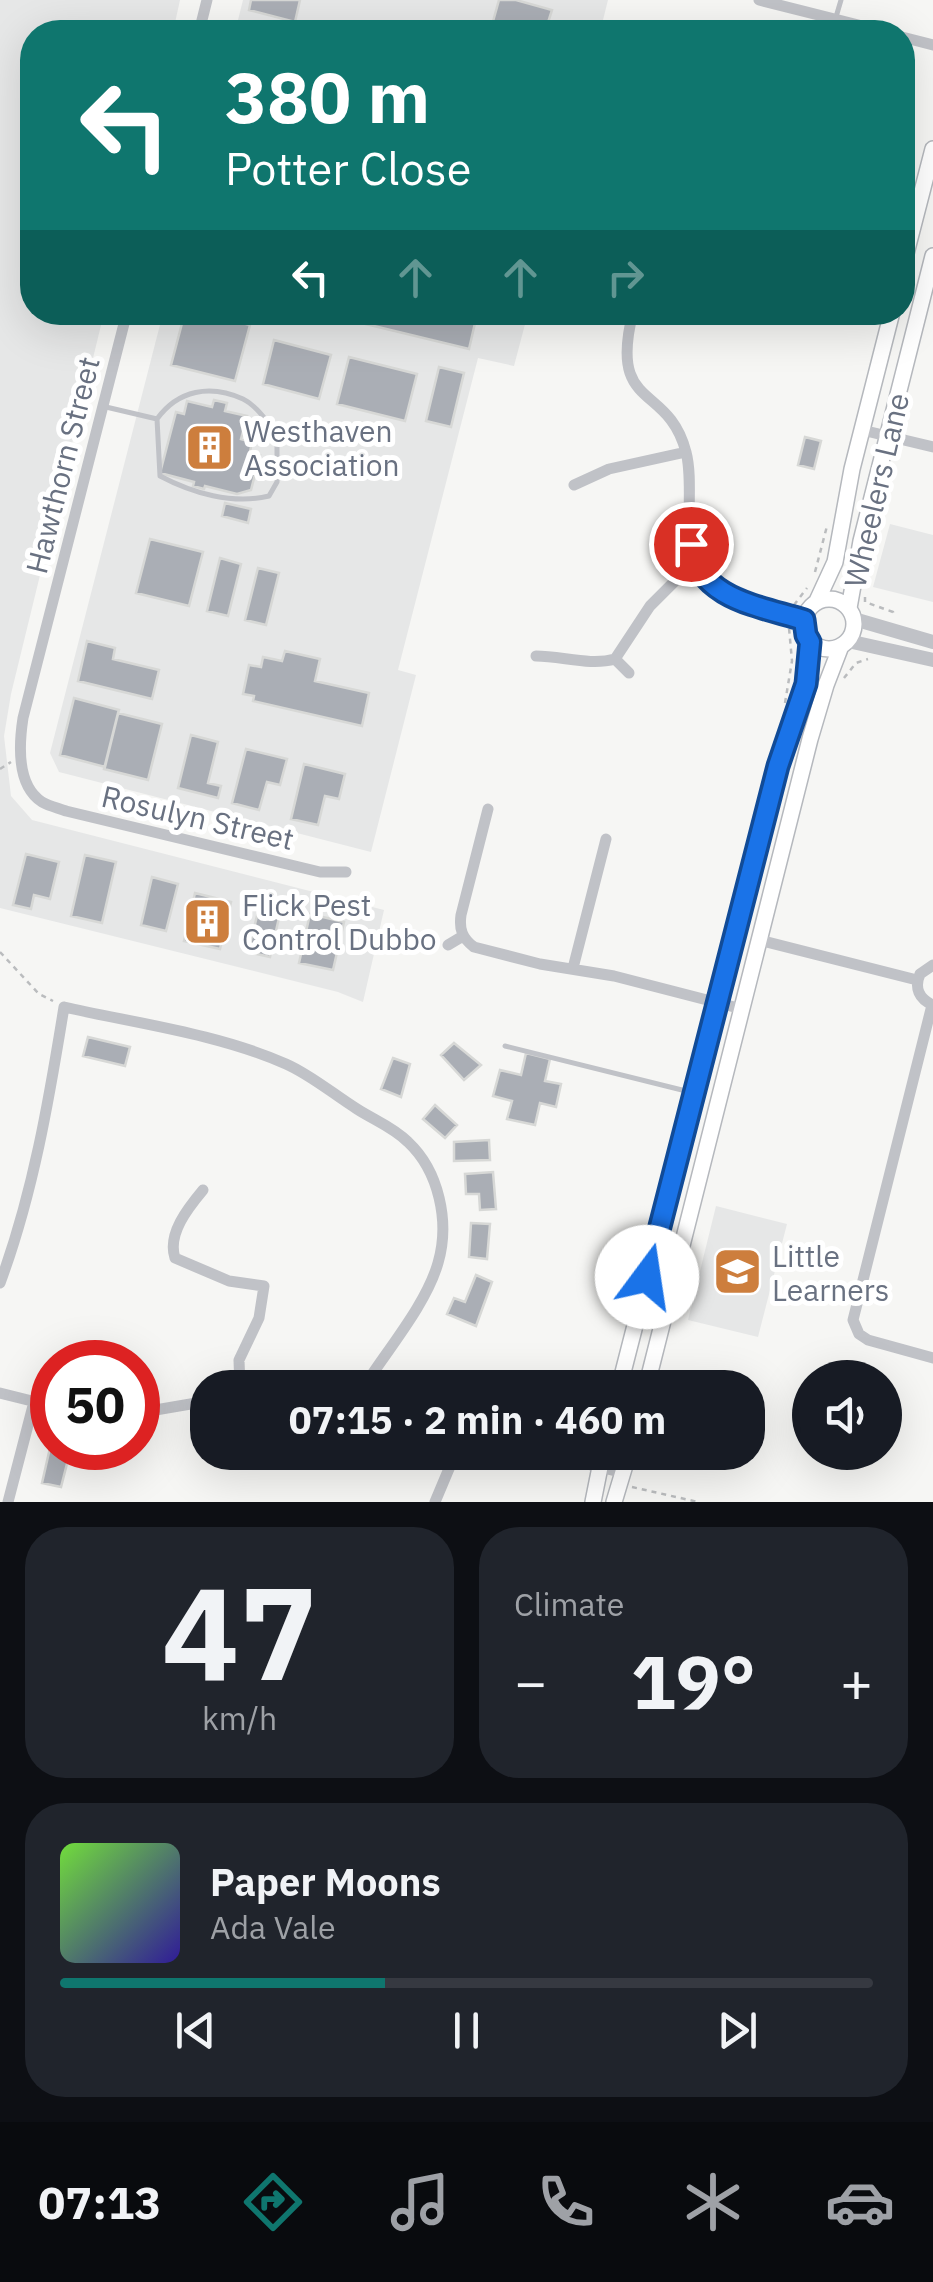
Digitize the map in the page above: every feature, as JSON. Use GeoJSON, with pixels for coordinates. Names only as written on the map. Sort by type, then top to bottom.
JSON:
{"type":"FeatureCollection","features":[{"type":"Feature","properties":{"kind":"main road"},"geometry":{"type":"LineString","coordinates":[[915,219],[933,149]]}},
{"type":"Feature","properties":{"kind":"main road","name":"Wheelers Lane"},"geometry":{"type":"LineString","coordinates":[[852,614],[856,564],[933,256]]}},
{"type":"Feature","properties":{"kind":"main road","name":"Wheelers Lane"},"geometry":{"type":"LineString","coordinates":[[817,601],[835,562],[889,325]]}},
{"type":"Feature","properties":{"kind":"main road"},"geometry":{"type":"LineString","coordinates":[[624,1370],[782,750],[806,684],[810,642],[804,620],[817,601],[831,598],[852,614],[854,627],[820,705],[651,1370]]}},
{"type":"Feature","properties":{"kind":"main road"},"geometry":{"type":"LineString","coordinates":[[810,642],[825,649],[845,644]]}},
{"type":"Feature","properties":{"kind":"main road"},"geometry":{"type":"LineString","coordinates":[[593,1502],[599,1470]]}},
{"type":"Feature","properties":{"kind":"main road"},"geometry":{"type":"LineString","coordinates":[[614,1502],[624,1470]]}},
{"type":"Feature","properties":{"kind":"street"},"geometry":{"type":"LineString","coordinates":[[759,0],[835,20]]}},
{"type":"Feature","properties":{"kind":"street","name":"Hawthorn Street"},"geometry":{"type":"LineString","coordinates":[[40,801],[23,775],[23,718],[124,325]]}},
{"type":"Feature","properties":{"kind":"street"},"geometry":{"type":"LineString","coordinates":[[630,325],[626,347],[629,376],[637,390],[669,418],[686,452],[694,562],[715,588],[732,598],[804,620]]}},
{"type":"Feature","properties":{"kind":"street"},"geometry":{"type":"LineString","coordinates":[[862,430],[933,447]]}},
{"type":"Feature","properties":{"kind":"street"},"geometry":{"type":"LineString","coordinates":[[574,485],[609,469],[686,452]]}},
{"type":"Feature","properties":{"kind":"street"},"geometry":{"type":"LineString","coordinates":[[536,656],[592,662],[615,659],[650,606],[694,562]]}},
{"type":"Feature","properties":{"kind":"street"},"geometry":{"type":"LineString","coordinates":[[852,614],[933,642]]}},
{"type":"Feature","properties":{"kind":"street"},"geometry":{"type":"LineString","coordinates":[[845,644],[933,660]]}},
{"type":"Feature","properties":{"kind":"street"},"geometry":{"type":"LineString","coordinates":[[615,659],[628,672]]}},
{"type":"Feature","properties":{"kind":"street","name":"Rosulyn Street"},"geometry":{"type":"LineString","coordinates":[[40,801],[66,811],[302,867],[346,872]]}},
{"type":"Feature","properties":{"kind":"street"},"geometry":{"type":"LineString","coordinates":[[488,808],[462,915],[463,936],[474,947],[742,1009]]}},
{"type":"Feature","properties":{"kind":"street"},"geometry":{"type":"LineString","coordinates":[[573,968],[606,839]]}},
{"type":"Feature","properties":{"kind":"street"},"geometry":{"type":"LineString","coordinates":[[448,945],[463,936]]}},
{"type":"Feature","properties":{"kind":"street"},"geometry":{"type":"LineString","coordinates":[[760,940],[917,980]]}},
{"type":"Feature","properties":{"kind":"street"},"geometry":{"type":"LineString","coordinates":[[933,965],[924,969],[917,980],[921,998],[933,1005],[853,1320],[858,1334],[868,1340],[933,1358]]}},
{"type":"Feature","properties":{"kind":"street"},"geometry":{"type":"LineString","coordinates":[[0,1284],[30,1188],[64,1006],[264,1055],[291,1066],[410,1143],[436,1187],[442,1236],[428,1288],[376,1370]]}},
{"type":"Feature","properties":{"kind":"street"},"geometry":{"type":"LineString","coordinates":[[202,1190],[184,1212],[173,1242],[175,1258],[230,1281],[264,1286],[258,1318],[240,1360],[240,1370]]}},
{"type":"Feature","properties":{"kind":"street"},"geometry":{"type":"LineString","coordinates":[[0,1394],[30,1401]]}},
{"type":"Feature","properties":{"kind":"street"},"geometry":{"type":"LineString","coordinates":[[160,1409],[190,1404]]}},
{"type":"Feature","properties":{"kind":"street"},"geometry":{"type":"LineString","coordinates":[[8,1502],[30,1417]]}},
{"type":"Feature","properties":{"kind":"street"},"geometry":{"type":"LineString","coordinates":[[435,1502],[448,1470]]}},
{"type":"Feature","properties":{"kind":"street"},"geometry":{"type":"LineString","coordinates":[[612,1470],[622,1479]]}},
{"type":"Feature","properties":{"kind":"lane"},"geometry":{"type":"LineString","coordinates":[[835,20],[841,0]]}},
{"type":"Feature","properties":{"kind":"lane"},"geometry":{"type":"LineString","coordinates":[[207,391],[244,400],[277,433],[277,482],[269,496],[250,501],[218,497],[178,486],[160,476],[157,419],[170,402],[188,393],[207,391]]}},
{"type":"Feature","properties":{"kind":"lane"},"geometry":{"type":"LineString","coordinates":[[103,406],[157,419]]}},
{"type":"Feature","properties":{"kind":"lane"},"geometry":{"type":"LineString","coordinates":[[504,1046],[693,1093]]}},
{"type":"Feature","properties":{"kind":"path"},"geometry":{"type":"LineString","coordinates":[[0,952],[39,994],[64,1006]]}},
{"type":"Feature","properties":{"kind":"path"},"geometry":{"type":"LineString","coordinates":[[622,1479],[698,1502]]}},
{"type":"Feature","properties":{"kind":"shaded area"},"geometry":{"type":"Polygon","coordinates":[[[0,0],[180,0],[176,20],[20,20],[20,325],[101,325],[11,694],[4,736],[11,796],[32,820],[384,910],[363,1002],[338,992],[0,908],[0,0]]]}},
{"type":"Feature","properties":{"kind":"shaded area"},"geometry":{"type":"Polygon","coordinates":[[[243,0],[608,0],[603,20],[238,20],[243,0]]]}},
{"type":"Feature","properties":{"kind":"shaded area"},"geometry":{"type":"Polygon","coordinates":[[[160,325],[525,325],[514,366],[478,358],[398,670],[416,675],[371,852],[59,772],[50,753],[160,325]]]}},
{"type":"Feature","properties":{"kind":"shaded area"},"geometry":{"type":"Polygon","coordinates":[[[890,524],[933,535],[933,602],[873,587],[890,524]]]}},
{"type":"Feature","properties":{"kind":"shaded area","name":"Little Learners"},"geometry":{"type":"Polygon","coordinates":[[[716,1206],[787,1224],[758,1337],[688,1320],[716,1206]]]}},
{"type":"Feature","properties":{"kind":"building"},"geometry":{"type":"Polygon","coordinates":[[[251,0],[300,0],[295,20],[249,10],[251,0]]]}},
{"type":"Feature","properties":{"kind":"building"},"geometry":{"type":"Polygon","coordinates":[[[499,0],[516,0],[552,10],[549,20],[493,20],[499,0]]]}},
{"type":"Feature","properties":{"kind":"building"},"geometry":{"type":"Polygon","coordinates":[[[182,325],[250,325],[235,381],[171,365],[182,325]]]}},
{"type":"Feature","properties":{"kind":"building"},"geometry":{"type":"Polygon","coordinates":[[[370,325],[475,325],[469,349],[370,325]]]}},
{"type":"Feature","properties":{"kind":"building"},"geometry":{"type":"Polygon","coordinates":[[[274,340],[331,355],[319,399],[263,384],[274,340]]]}},
{"type":"Feature","properties":{"kind":"building"},"geometry":{"type":"Polygon","coordinates":[[[349,357],[417,374],[405,421],[337,404],[349,357]]]}},
{"type":"Feature","properties":{"kind":"building"},"geometry":{"type":"Polygon","coordinates":[[[439,367],[464,373],[451,427],[426,421],[439,367]]]}},
{"type":"Feature","properties":{"kind":"building","name":"Westhaven Association"},"geometry":{"type":"Polygon","coordinates":[[[214,400],[227,403],[225,411],[247,416],[241,439],[252,442],[250,452],[260,455],[251,490],[237,494],[205,486],[204,489],[193,486],[194,482],[160,473],[176,412],[184,414],[187,401],[212,407],[214,400]]]}},
{"type":"Feature","properties":{"kind":"building"},"geometry":{"type":"Polygon","coordinates":[[[805,437],[821,441],[814,469],[798,465],[805,437]]]}},
{"type":"Feature","properties":{"kind":"building"},"geometry":{"type":"Polygon","coordinates":[[[225,503],[251,509],[248,523],[222,516],[225,503]]]}},
{"type":"Feature","properties":{"kind":"building"},"geometry":{"type":"Polygon","coordinates":[[[150,539],[203,552],[189,606],[136,593],[150,539]]]}},
{"type":"Feature","properties":{"kind":"building"},"geometry":{"type":"Polygon","coordinates":[[[220,558],[241,564],[228,616],[207,611],[220,558]]]}},
{"type":"Feature","properties":{"kind":"building"},"geometry":{"type":"Polygon","coordinates":[[[258,568],[279,573],[266,625],[245,620],[258,568]]]}},
{"type":"Feature","properties":{"kind":"building"},"geometry":{"type":"Polygon","coordinates":[[[87,641],[115,648],[113,659],[159,670],[152,699],[78,681],[87,641]]]}},
{"type":"Feature","properties":{"kind":"building"},"geometry":{"type":"Polygon","coordinates":[[[285,651],[320,659],[315,681],[369,693],[362,726],[253,701],[254,696],[243,694],[249,665],[261,667],[263,657],[282,661],[285,651]]]}},
{"type":"Feature","properties":{"kind":"building"},"geometry":{"type":"Polygon","coordinates":[[[74,698],[119,710],[105,767],[60,755],[74,698]]]}},
{"type":"Feature","properties":{"kind":"building"},"geometry":{"type":"Polygon","coordinates":[[[118,713],[162,724],[148,780],[104,769],[118,713]]]}},
{"type":"Feature","properties":{"kind":"building"},"geometry":{"type":"Polygon","coordinates":[[[191,735],[218,742],[208,783],[221,786],[218,798],[178,788],[191,735]]]}},
{"type":"Feature","properties":{"kind":"building"},"geometry":{"type":"Polygon","coordinates":[[[246,749],[287,759],[280,785],[267,782],[259,810],[232,803],[246,749]]]}},
{"type":"Feature","properties":{"kind":"building"},"geometry":{"type":"Polygon","coordinates":[[[304,764],[345,774],[339,799],[325,796],[318,825],[291,819],[304,764]]]}},
{"type":"Feature","properties":{"kind":"building"},"geometry":{"type":"Polygon","coordinates":[[[26,854],[59,862],[50,899],[34,895],[31,909],[13,905],[26,854]]]}},
{"type":"Feature","properties":{"kind":"building"},"geometry":{"type":"Polygon","coordinates":[[[85,855],[116,862],[102,923],[71,916],[85,855]]]}},
{"type":"Feature","properties":{"kind":"building"},"geometry":{"type":"Polygon","coordinates":[[[152,877],[178,884],[166,931],[141,925],[152,877]]]}},
{"type":"Feature","properties":{"kind":"building","name":"Flick Pest Control Dubbo"},"geometry":{"type":"Polygon","coordinates":[[[195,893],[231,902],[220,949],[184,941],[195,893]]]}},
{"type":"Feature","properties":{"kind":"building"},"geometry":{"type":"Polygon","coordinates":[[[260,904],[281,909],[270,957],[248,952],[260,904]]]}},
{"type":"Feature","properties":{"kind":"building"},"geometry":{"type":"Polygon","coordinates":[[[310,914],[344,922],[333,970],[299,963],[310,914]]]}},
{"type":"Feature","properties":{"kind":"building"},"geometry":{"type":"Polygon","coordinates":[[[88,1037],[130,1047],[125,1066],[83,1056],[88,1037]]]}},
{"type":"Feature","properties":{"kind":"building"},"geometry":{"type":"Polygon","coordinates":[[[454,1043],[481,1065],[464,1080],[441,1055],[454,1043]]]}},
{"type":"Feature","properties":{"kind":"building"},"geometry":{"type":"Polygon","coordinates":[[[526,1053],[550,1059],[545,1081],[561,1084],[556,1107],[540,1103],[535,1125],[507,1119],[512,1101],[493,1096],[500,1070],[521,1075],[526,1053]]]}},
{"type":"Feature","properties":{"kind":"building"},"geometry":{"type":"Polygon","coordinates":[[[393,1058],[410,1064],[401,1097],[381,1089],[393,1058]]]}},
{"type":"Feature","properties":{"kind":"building"},"geometry":{"type":"Polygon","coordinates":[[[435,1105],[457,1125],[445,1138],[423,1119],[435,1105]]]}},
{"type":"Feature","properties":{"kind":"building"},"geometry":{"type":"Polygon","coordinates":[[[489,1140],[490,1160],[454,1161],[454,1142],[489,1140]]]}},
{"type":"Feature","properties":{"kind":"building"},"geometry":{"type":"Polygon","coordinates":[[[493,1172],[496,1209],[480,1210],[479,1194],[466,1194],[465,1174],[493,1172]]]}},
{"type":"Feature","properties":{"kind":"building"},"geometry":{"type":"Polygon","coordinates":[[[471,1223],[490,1224],[487,1259],[469,1257],[471,1223]]]}},
{"type":"Feature","properties":{"kind":"building"},"geometry":{"type":"Polygon","coordinates":[[[476,1275],[492,1282],[476,1326],[447,1314],[454,1298],[465,1302],[476,1275]]]}},
{"type":"Feature","properties":{"kind":"building"},"geometry":{"type":"Polygon","coordinates":[[[45,1470],[65,1470],[61,1487],[42,1483],[45,1470]]]}},
{"type":"Feature","properties":{"kind":"place","name":"Westhaven Association"},"geometry":{"type":"Point","coordinates":[209,447]}},
{"type":"Feature","properties":{"kind":"place","name":"Flick Pest Control Dubbo"},"geometry":{"type":"Point","coordinates":[207,921]}},
{"type":"Feature","properties":{"kind":"place","name":"Little Learners"},"geometry":{"type":"Point","coordinates":[737,1272]}},
{"type":"Feature","properties":{"kind":"route"},"geometry":{"type":"LineString","coordinates":[[647,1277],[778,766],[810,662],[804,620],[732,598],[715,588],[694,562],[691,544]]}}]}
